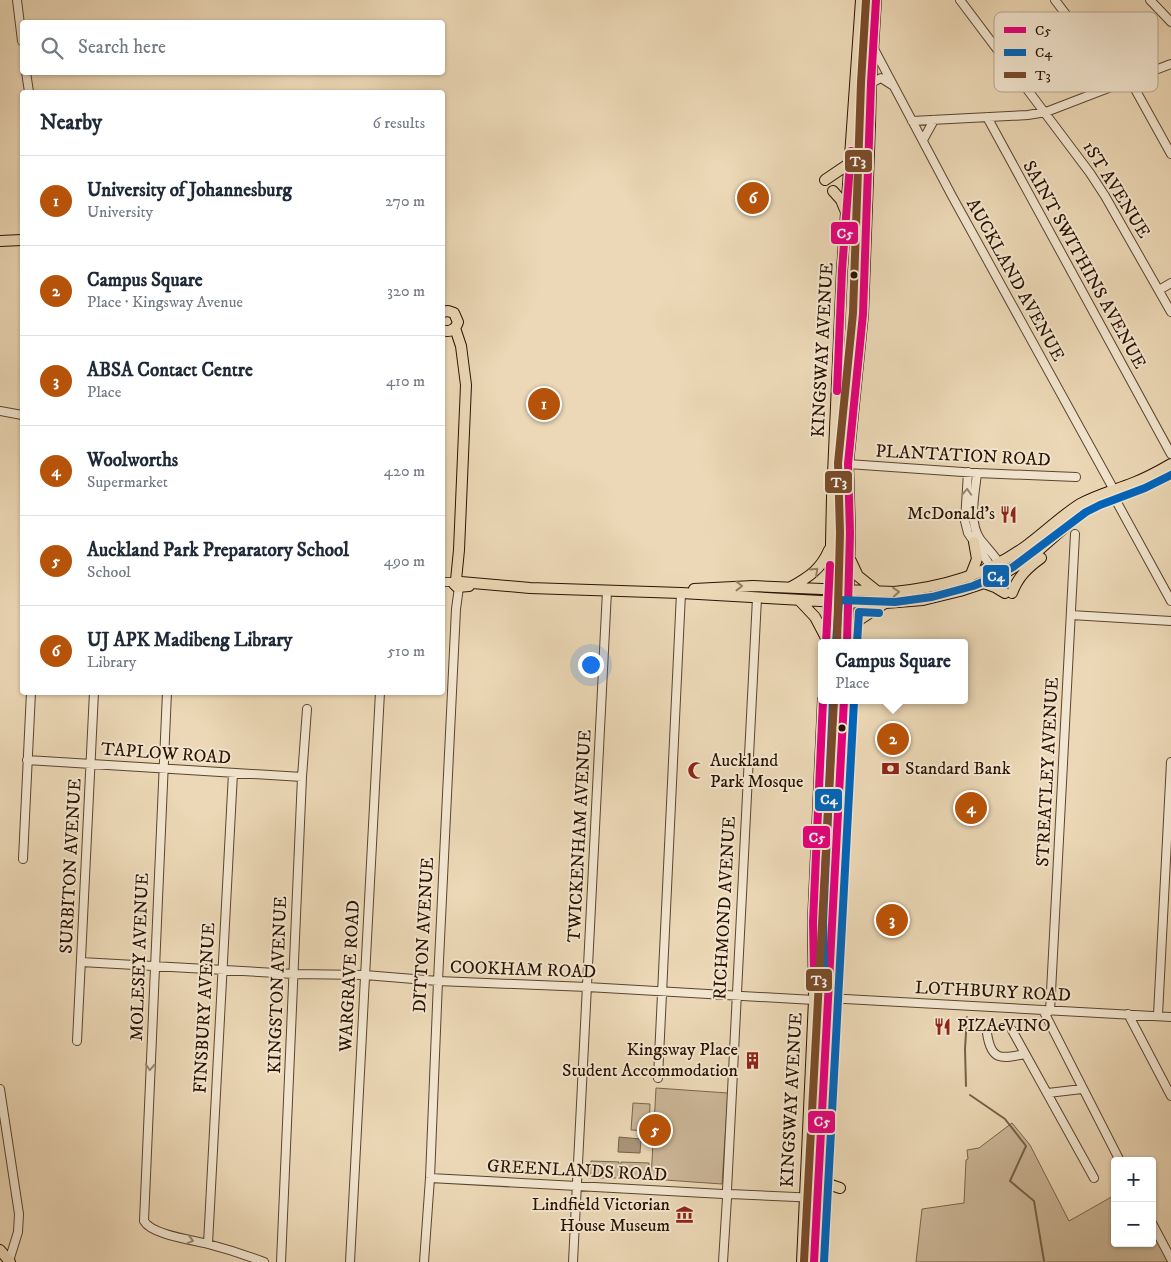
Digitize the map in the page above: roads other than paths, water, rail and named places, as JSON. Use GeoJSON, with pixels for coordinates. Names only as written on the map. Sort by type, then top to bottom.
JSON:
{"type":"FeatureCollection","features":[{"type":"Feature","properties":{"kind":"main road","name":"KINGSWAY AVENUE"},"geometry":{"type":"LineString","coordinates":[[826,639],[830,590],[846,213],[861,0]]}},
{"type":"Feature","properties":{"kind":"main road","name":"KINGSWAY AVENUE"},"geometry":{"type":"LineString","coordinates":[[847,639],[849,602],[848,464],[863,314],[871,83],[876,0]]}},
{"type":"Feature","properties":{"kind":"main road"},"geometry":{"type":"LineString","coordinates":[[825,180],[850,163]]}},
{"type":"Feature","properties":{"kind":"main road"},"geometry":{"type":"LineString","coordinates":[[833,191],[841,200],[846,213]]}},
{"type":"Feature","properties":{"kind":"main road"},"geometry":{"type":"LineString","coordinates":[[0,241],[20,240]]}},
{"type":"Feature","properties":{"kind":"main road","name":"DITTON AVENUE"},"geometry":{"type":"LineString","coordinates":[[445,310],[451,311],[456,315],[458,322],[448,330],[461,346],[466,394],[457,584]]}},
{"type":"Feature","properties":{"kind":"main road"},"geometry":{"type":"LineString","coordinates":[[656,592],[721,586],[878,592],[906,591],[1019,566],[1082,514],[1114,493],[1171,464]]}},
{"type":"Feature","properties":{"kind":"main road"},"geometry":{"type":"LineString","coordinates":[[457,584],[681,593],[829,602],[886,603],[928,600],[950,595],[984,583],[1070,511],[1090,499],[1140,489],[1171,474]]}},
{"type":"Feature","properties":{"kind":"main road"},"geometry":{"type":"LineString","coordinates":[[970,577],[978,559],[974,542]]}},
{"type":"Feature","properties":{"kind":"main road"},"geometry":{"type":"LineString","coordinates":[[984,583],[1008,593],[1024,572],[1045,553],[1049,542]]}},
{"type":"Feature","properties":{"kind":"main road"},"geometry":{"type":"LineString","coordinates":[[790,588],[816,571],[825,560],[831,546]]}},
{"type":"Feature","properties":{"kind":"main road"},"geometry":{"type":"LineString","coordinates":[[849,556],[854,573],[878,592]]}},
{"type":"Feature","properties":{"kind":"main road"},"geometry":{"type":"LineString","coordinates":[[799,600],[815,617],[825,639]]}},
{"type":"Feature","properties":{"kind":"main road"},"geometry":{"type":"LineString","coordinates":[[847,639],[859,620],[886,603]]}},
{"type":"Feature","properties":{"kind":"main road","name":"KINGSWAY AVENUE"},"geometry":{"type":"LineString","coordinates":[[802,1262],[814,1000],[813,922],[823,704]]}},
{"type":"Feature","properties":{"kind":"main road","name":"KINGSWAY AVENUE"},"geometry":{"type":"LineString","coordinates":[[814,1262],[844,704]]}},
{"type":"Feature","properties":{"kind":"main road"},"geometry":{"type":"LineString","coordinates":[[819,1171],[831,1185],[840,1188]]}},
{"type":"Feature","properties":{"kind":"main road"},"geometry":{"type":"LineString","coordinates":[[0,1250],[9,1261]]}},
{"type":"Feature","properties":{"kind":"street"},"geometry":{"type":"LineString","coordinates":[[17,0],[20,25]]}},
{"type":"Feature","properties":{"kind":"street","name":"1ST AVENUE"},"geometry":{"type":"LineString","coordinates":[[960,0],[994,44]]}},
{"type":"Feature","properties":{"kind":"street"},"geometry":{"type":"LineString","coordinates":[[1055,0],[1064,12]]}},
{"type":"Feature","properties":{"kind":"street"},"geometry":{"type":"LineString","coordinates":[[1150,0],[1171,22]]}},
{"type":"Feature","properties":{"kind":"street","name":"AUCKLAND AVENUE"},"geometry":{"type":"LineString","coordinates":[[873,47],[1171,601]]}},
{"type":"Feature","properties":{"kind":"street"},"geometry":{"type":"LineString","coordinates":[[1158,69],[1171,64]]}},
{"type":"Feature","properties":{"kind":"street"},"geometry":{"type":"LineString","coordinates":[[26,75],[29,90]]}},
{"type":"Feature","properties":{"kind":"street"},"geometry":{"type":"LineString","coordinates":[[871,83],[881,78],[892,85]]}},
{"type":"Feature","properties":{"kind":"street","name":"1ST AVENUE"},"geometry":{"type":"LineString","coordinates":[[1031,92],[1105,196],[1171,312]]}},
{"type":"Feature","properties":{"kind":"street"},"geometry":{"type":"LineString","coordinates":[[912,121],[1028,115],[1046,112],[1098,92]]}},
{"type":"Feature","properties":{"kind":"street"},"geometry":{"type":"LineString","coordinates":[[1137,92],[1171,154]]}},
{"type":"Feature","properties":{"kind":"street","name":"SAINT SWITHINS AVENUE"},"geometry":{"type":"LineString","coordinates":[[986,117],[1171,454]]}},
{"type":"Feature","properties":{"kind":"street"},"geometry":{"type":"LineString","coordinates":[[923,140],[934,120]]}},
{"type":"Feature","properties":{"kind":"street"},"geometry":{"type":"LineString","coordinates":[[1159,290],[1171,283]]}},
{"type":"Feature","properties":{"kind":"street"},"geometry":{"type":"LineString","coordinates":[[0,412],[20,415]]}},
{"type":"Feature","properties":{"kind":"street","name":"PLANTATION ROAD"},"geometry":{"type":"LineString","coordinates":[[848,464],[977,473],[1076,477]]}},
{"type":"Feature","properties":{"kind":"street"},"geometry":{"type":"LineString","coordinates":[[968,472],[965,520],[968,532],[974,542],[999,570]]}},
{"type":"Feature","properties":{"kind":"street"},"geometry":{"type":"LineString","coordinates":[[977,473],[973,520],[975,529],[999,570]]}},
{"type":"Feature","properties":{"kind":"street","name":"STREATLEY AVENUE"},"geometry":{"type":"LineString","coordinates":[[1047,1010],[1075,534]]}},
{"type":"Feature","properties":{"kind":"street"},"geometry":{"type":"LineString","coordinates":[[445,583],[457,584]]}},
{"type":"Feature","properties":{"kind":"street","name":"DITTON AVENUE"},"geometry":{"type":"LineString","coordinates":[[424,1262],[430,1178],[457,584]]}},
{"type":"Feature","properties":{"kind":"street","name":"TWICKENHAM AVENUE"},"geometry":{"type":"LineString","coordinates":[[573,1262],[608,591]]}},
{"type":"Feature","properties":{"kind":"street"},"geometry":{"type":"LineString","coordinates":[[658,1078],[681,593]]}},
{"type":"Feature","properties":{"kind":"street","name":"RICHMOND AVENUE"},"geometry":{"type":"LineString","coordinates":[[723,1262],[757,598]]}},
{"type":"Feature","properties":{"kind":"street"},"geometry":{"type":"LineString","coordinates":[[1071,615],[1171,621]]}},
{"type":"Feature","properties":{"kind":"street"},"geometry":{"type":"LineString","coordinates":[[22,859],[31,695]]}},
{"type":"Feature","properties":{"kind":"street","name":"SURBITON AVENUE"},"geometry":{"type":"LineString","coordinates":[[76,1041],[94,695]]}},
{"type":"Feature","properties":{"kind":"street","name":"MOLESEY AVENUE"},"geometry":{"type":"LineString","coordinates":[[167,695],[143,1212],[144,1223],[158,1230],[208,1244]]}},
{"type":"Feature","properties":{"kind":"street","name":"WARGRAVE ROAD"},"geometry":{"type":"LineString","coordinates":[[350,1262],[380,695]]}},
{"type":"Feature","properties":{"kind":"street","name":"KINGSTON AVENUE"},"geometry":{"type":"LineString","coordinates":[[281,1262],[302,777],[307,709]]}},
{"type":"Feature","properties":{"kind":"street","name":"TAPLOW ROAD"},"geometry":{"type":"LineString","coordinates":[[28,760],[302,777]]}},
{"type":"Feature","properties":{"kind":"street"},"geometry":{"type":"LineString","coordinates":[[1158,1015],[1168,879],[1171,762]]}},
{"type":"Feature","properties":{"kind":"street","name":"FINSBURY AVENUE"},"geometry":{"type":"LineString","coordinates":[[208,1244],[233,773]]}},
{"type":"Feature","properties":{"kind":"street"},"geometry":{"type":"LineString","coordinates":[[1162,948],[1171,948]]}},
{"type":"Feature","properties":{"kind":"street","name":"COOKHAM ROAD"},"geometry":{"type":"LineString","coordinates":[[81,962],[294,974],[365,975],[438,981],[587,987],[814,1000]]}},
{"type":"Feature","properties":{"kind":"street","name":"LOTHBURY ROAD"},"geometry":{"type":"LineString","coordinates":[[814,1000],[827,998],[1171,1017]]}},
{"type":"Feature","properties":{"kind":"street"},"geometry":{"type":"LineString","coordinates":[[1047,1010],[1082,1088],[1118,1157]]}},
{"type":"Feature","properties":{"kind":"street"},"geometry":{"type":"LineString","coordinates":[[1128,1014],[1171,1096]]}},
{"type":"Feature","properties":{"kind":"street"},"geometry":{"type":"LineString","coordinates":[[1012,1030],[1094,1178]]}},
{"type":"Feature","properties":{"kind":"street"},"geometry":{"type":"LineString","coordinates":[[987,1033],[989,1047],[998,1057],[1006,1058],[1025,1054]]}},
{"type":"Feature","properties":{"kind":"street"},"geometry":{"type":"LineString","coordinates":[[1048,1093],[1082,1088]]}},
{"type":"Feature","properties":{"kind":"street"},"geometry":{"type":"LineString","coordinates":[[0,1089],[19,1219],[18,1232],[9,1261]]}},
{"type":"Feature","properties":{"kind":"street","name":"GREENLANDS ROAD"},"geometry":{"type":"LineString","coordinates":[[430,1178],[818,1198]]}},
{"type":"Feature","properties":{"kind":"street"},"geometry":{"type":"LineString","coordinates":[[1156,1231],[1171,1259]]}},
{"type":"Feature","properties":{"kind":"street"},"geometry":{"type":"LineString","coordinates":[[208,1244],[264,1262]]}},
{"type":"Feature","properties":{"kind":"waterway"},"geometry":{"type":"LineString","coordinates":[[966,1086],[965,1049],[967,1017]]}},
{"type":"Feature","properties":{"kind":"waterway"},"geometry":{"type":"LineString","coordinates":[[970,1095],[1005,1119],[1026,1146],[1010,1181],[1034,1201],[1044,1261]]}},
{"type":"Feature","properties":{"kind":"place","name":"UJ APK Madibeng Library"},"geometry":{"type":"Point","coordinates":[753,198]}},
{"type":"Feature","properties":{"kind":"place","name":"University of Johannesburg"},"geometry":{"type":"Point","coordinates":[544,404]}},
{"type":"Feature","properties":{"kind":"place","name":"McDonald's"},"geometry":{"type":"Point","coordinates":[1009,514]}},
{"type":"Feature","properties":{"kind":"place","name":"Campus Square"},"geometry":{"type":"Point","coordinates":[893,739]}},
{"type":"Feature","properties":{"kind":"place","name":"Standard Bank"},"geometry":{"type":"Point","coordinates":[891,769]}},
{"type":"Feature","properties":{"kind":"place","name":"Auckland Park Mosque"},"geometry":{"type":"Point","coordinates":[696,771]}},
{"type":"Feature","properties":{"kind":"place","name":"Woolworths"},"geometry":{"type":"Point","coordinates":[971,808]}},
{"type":"Feature","properties":{"kind":"place","name":"ABSA Contact Centre"},"geometry":{"type":"Point","coordinates":[892,920]}},
{"type":"Feature","properties":{"kind":"place","name":"PIZAeVINO"},"geometry":{"type":"Point","coordinates":[943,1026]}},
{"type":"Feature","properties":{"kind":"place","name":"Kingsway Place Student Accommodation"},"geometry":{"type":"Point","coordinates":[752,1060]}},
{"type":"Feature","properties":{"kind":"place","name":"Auckland Park Preparatory School"},"geometry":{"type":"Point","coordinates":[655,1130]}},
{"type":"Feature","properties":{"kind":"place","name":"Lindfield Victorian House Museum"},"geometry":{"type":"Point","coordinates":[684,1215]}}]}
